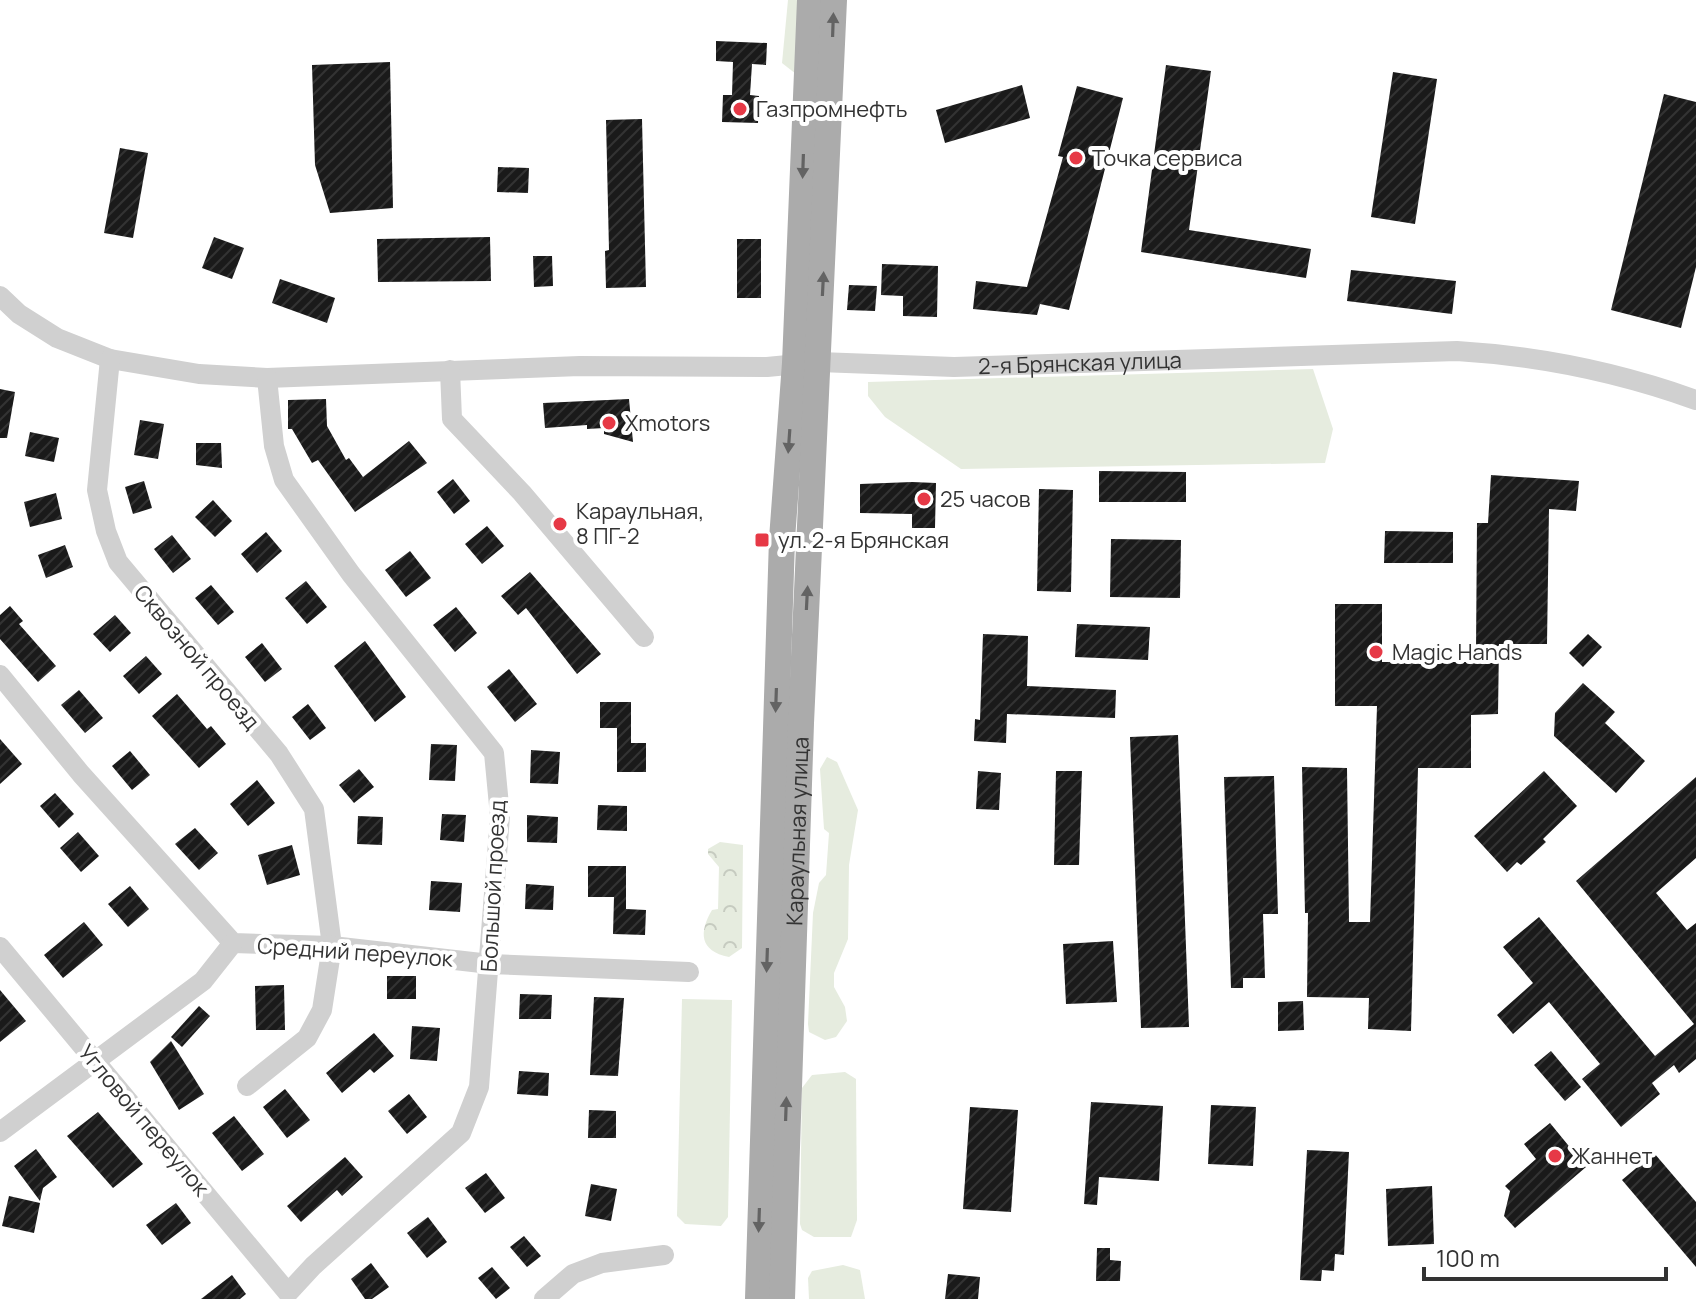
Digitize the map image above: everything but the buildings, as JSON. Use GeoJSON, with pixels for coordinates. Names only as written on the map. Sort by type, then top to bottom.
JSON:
{"type":"FeatureCollection","features":[{"type":"Feature","properties":{"kind":"main road"},"geometry":{"type":"LineString","coordinates":[[807,363],[810,0]]}},
{"type":"Feature","properties":{"kind":"main road"},"geometry":{"type":"LineString","coordinates":[[807,363],[834,0]]}},
{"type":"Feature","properties":{"kind":"main road","name":"Караульная улица"},"geometry":{"type":"LineString","coordinates":[[758,1299],[782,539],[807,363]]}},
{"type":"Feature","properties":{"kind":"main road","name":"Караульная улица"},"geometry":{"type":"LineString","coordinates":[[782,1299],[807,363]]}},
{"type":"Feature","properties":{"kind":"street","name":"2-я Брянская улица"},"geometry":{"type":"LineString","coordinates":[[0,296],[19,314],[57,338],[110,359],[199,374],[267,378],[450,370],[767,367],[807,363],[954,367],[1457,351],[1541,358],[1609,373],[1696,400]]}},
{"type":"Feature","properties":{"kind":"street","name":"Сквозной проезд"},"geometry":{"type":"LineString","coordinates":[[110,359],[97,490],[106,531],[118,562],[279,754],[314,809],[332,946],[322,1010],[307,1038],[247,1086]]}},
{"type":"Feature","properties":{"kind":"street"},"geometry":{"type":"LineString","coordinates":[[450,370],[452,419],[522,493],[644,637]]}},
{"type":"Feature","properties":{"kind":"street","name":"Большой проезд"},"geometry":{"type":"LineString","coordinates":[[267,378],[274,446],[284,480],[351,574],[494,753],[500,816],[479,1087],[461,1133],[313,1266],[288,1293]]}},
{"type":"Feature","properties":{"kind":"street","name":"Средний переулок"},"geometry":{"type":"LineString","coordinates":[[0,675],[81,774],[233,943],[332,946],[490,964],[689,972]]}},
{"type":"Feature","properties":{"kind":"street"},"geometry":{"type":"LineString","coordinates":[[0,1132],[203,981],[233,943]]}},
{"type":"Feature","properties":{"kind":"street","name":"Угловой переулок"},"geometry":{"type":"LineString","coordinates":[[0,947],[288,1293]]}},
{"type":"Feature","properties":{"kind":"street"},"geometry":{"type":"LineString","coordinates":[[544,1299],[573,1274],[602,1263],[664,1255]]}},
{"type":"Feature","properties":{"kind":"green space"},"geometry":{"type":"Polygon","coordinates":[[[788,0],[800,0],[796,74],[782,63],[788,0]]]}},
{"type":"Feature","properties":{"kind":"green space"},"geometry":{"type":"Polygon","coordinates":[[[1313,369],[1333,429],[1325,463],[961,469],[885,417],[868,396],[868,382],[1313,369]]]}},
{"type":"Feature","properties":{"kind":"green space"},"geometry":{"type":"Polygon","coordinates":[[[827,757],[837,762],[858,810],[849,865],[848,939],[834,973],[834,987],[845,1007],[847,1021],[836,1037],[825,1040],[809,1032],[808,1024],[813,913],[819,883],[826,875],[829,833],[824,829],[820,769],[827,757]]]}},
{"type":"Feature","properties":{"kind":"green space"},"geometry":{"type":"Polygon","coordinates":[[[720,842],[743,845],[742,948],[729,957],[712,950],[704,940],[705,926],[712,910],[718,909],[719,867],[708,854],[708,849],[720,842]]]}},
{"type":"Feature","properties":{"kind":"green space"},"geometry":{"type":"Polygon","coordinates":[[[682,999],[732,1000],[728,1217],[721,1226],[685,1224],[677,1216],[682,999]]]}},
{"type":"Feature","properties":{"kind":"green space"},"geometry":{"type":"Polygon","coordinates":[[[845,1072],[856,1079],[857,1220],[851,1237],[814,1237],[802,1230],[800,1224],[802,1088],[812,1075],[845,1072]]]}},
{"type":"Feature","properties":{"kind":"green space"},"geometry":{"type":"Polygon","coordinates":[[[843,1265],[860,1270],[865,1299],[809,1299],[808,1278],[812,1271],[843,1265]]]}},
{"type":"Feature","properties":{"kind":"place","name":"Газпромнефть"},"geometry":{"type":"Point","coordinates":[740,109]}},
{"type":"Feature","properties":{"kind":"place","name":"Точка сервиса"},"geometry":{"type":"Point","coordinates":[1076,158]}},
{"type":"Feature","properties":{"kind":"place","name":"Xmotors"},"geometry":{"type":"Point","coordinates":[609,423]}},
{"type":"Feature","properties":{"kind":"place","name":"25 часов"},"geometry":{"type":"Point","coordinates":[924,499]}},
{"type":"Feature","properties":{"kind":"place","name":"Караульная, 8 ПГ-2"},"geometry":{"type":"Point","coordinates":[560,524]}},
{"type":"Feature","properties":{"kind":"place","name":"ул. 2-я Брянская"},"geometry":{"type":"Point","coordinates":[762,540]}},
{"type":"Feature","properties":{"kind":"place","name":"Magic Hands"},"geometry":{"type":"Point","coordinates":[1376,652]}},
{"type":"Feature","properties":{"kind":"place","name":"Жаннет"},"geometry":{"type":"Point","coordinates":[1555,1156]}}]}
